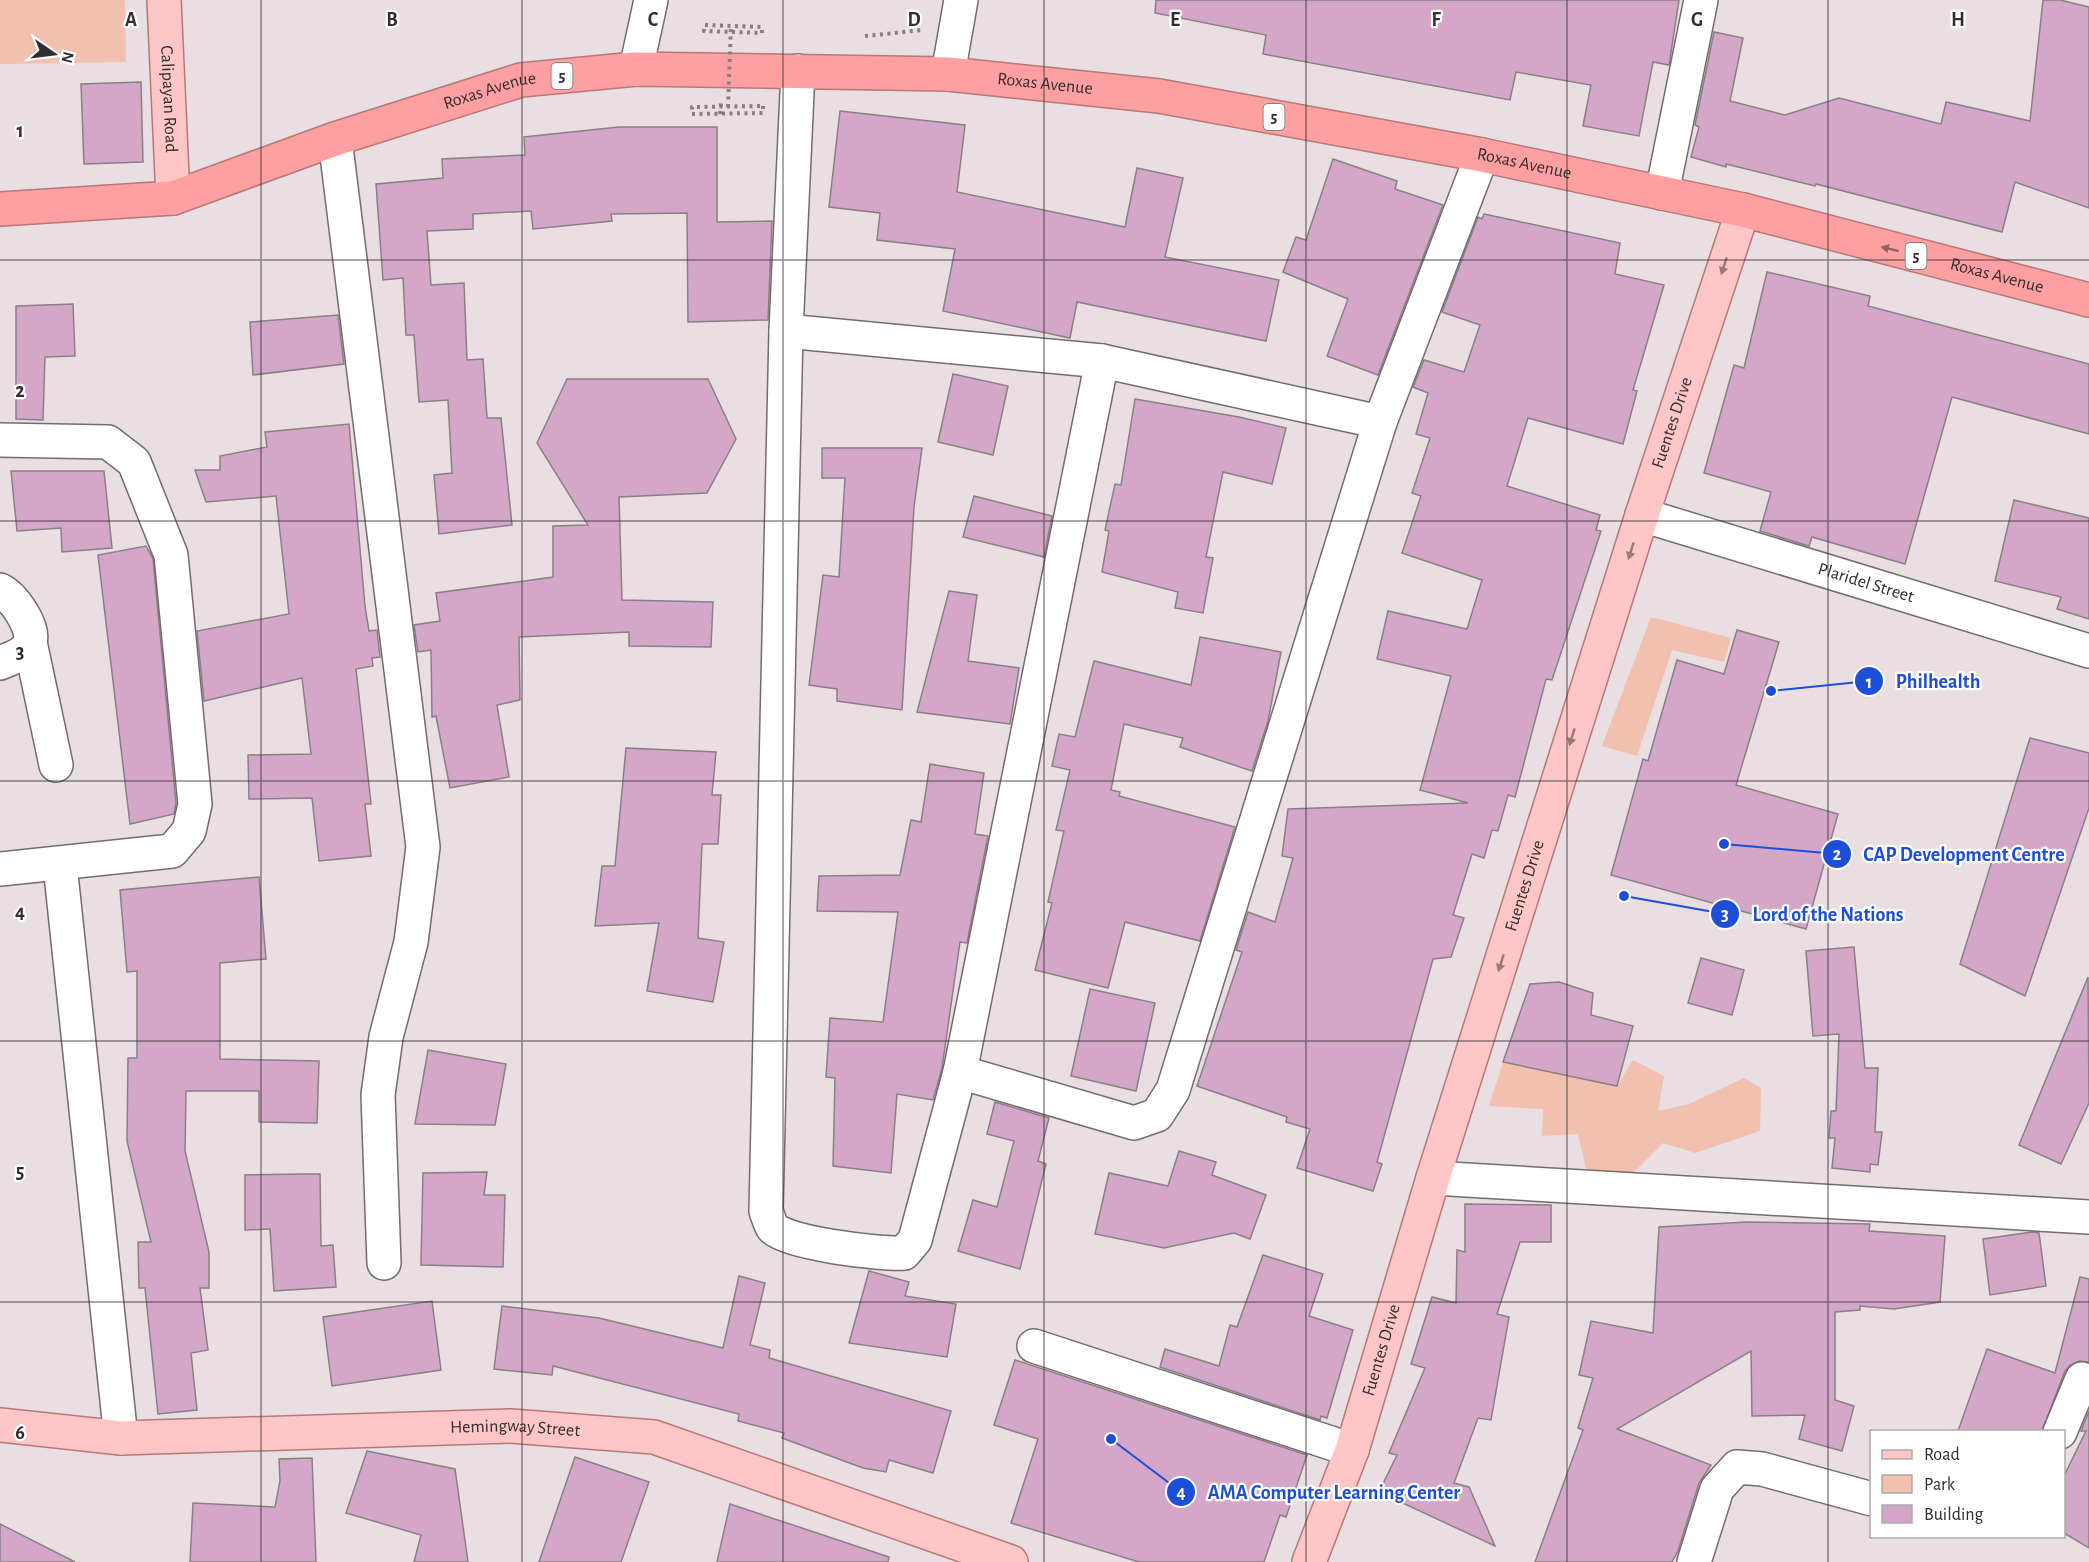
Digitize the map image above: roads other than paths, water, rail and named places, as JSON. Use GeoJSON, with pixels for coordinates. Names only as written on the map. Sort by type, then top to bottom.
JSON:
{"type":"FeatureCollection","features":[{"type":"Feature","properties":{"kind":"highway","name":"Roxas Avenue"},"geometry":{"type":"LineString","coordinates":[[2,216],[173,198],[335,139],[521,80],[636,69],[948,74],[1159,96],[1482,154],[1743,210],[2089,300]]}},
{"type":"Feature","properties":{"kind":"main road","name":"Calipayan Road"},"geometry":{"type":"LineString","coordinates":[[164,0],[173,198]]}},
{"type":"Feature","properties":{"kind":"main road","name":"Fuentes Drive"},"geometry":{"type":"LineString","coordinates":[[1309,1562],[1352,1450],[1433,1178],[1642,515],[1743,210]]}},
{"type":"Feature","properties":{"kind":"main road","name":"Hemingway Street"},"geometry":{"type":"LineString","coordinates":[[0,1425],[121,1438],[512,1426],[654,1437],[1011,1562]]}},
{"type":"Feature","properties":{"kind":"street"},"geometry":{"type":"LineString","coordinates":[[636,69],[651,0]]}},
{"type":"Feature","properties":{"kind":"street"},"geometry":{"type":"LineString","coordinates":[[1662,193],[1701,0]]}},
{"type":"Feature","properties":{"kind":"street"},"geometry":{"type":"LineString","coordinates":[[948,74],[959,14]]}},
{"type":"Feature","properties":{"kind":"street"},"geometry":{"type":"LineString","coordinates":[[798,71],[786,330],[766,1211],[774,1229],[790,1238],[872,1253],[904,1253],[915,1240],[960,1072],[1102,361]]}},
{"type":"Feature","properties":{"kind":"street"},"geometry":{"type":"LineString","coordinates":[[335,139],[423,847],[411,942],[386,1037],[378,1095],[384,1263]]}},
{"type":"Feature","properties":{"kind":"street"},"geometry":{"type":"LineString","coordinates":[[960,1072],[1134,1123],[1157,1114],[1173,1090],[1380,422],[1482,154]]}},
{"type":"Feature","properties":{"kind":"street"},"geometry":{"type":"LineString","coordinates":[[786,330],[1102,361],[1380,422]]}},
{"type":"Feature","properties":{"kind":"street"},"geometry":{"type":"LineString","coordinates":[[0,440],[108,442],[134,462],[171,555],[195,804],[189,831],[172,851],[60,865],[0,869]]}},
{"type":"Feature","properties":{"kind":"street","name":"Plaridel Street"},"geometry":{"type":"LineString","coordinates":[[1642,515],[2089,651]]}},
{"type":"Feature","properties":{"kind":"street"},"geometry":{"type":"LineString","coordinates":[[0,590],[18,606],[30,633],[56,765]]}},
{"type":"Feature","properties":{"kind":"street"},"geometry":{"type":"LineString","coordinates":[[0,663],[20,655],[30,642]]}},
{"type":"Feature","properties":{"kind":"street"},"geometry":{"type":"LineString","coordinates":[[60,865],[121,1438]]}},
{"type":"Feature","properties":{"kind":"street"},"geometry":{"type":"LineString","coordinates":[[1433,1178],[2089,1217]]}},
{"type":"Feature","properties":{"kind":"street"},"geometry":{"type":"LineString","coordinates":[[1034,1346],[1352,1450]]}},
{"type":"Feature","properties":{"kind":"street"},"geometry":{"type":"LineString","coordinates":[[2060,1430],[2082,1379]]}},
{"type":"Feature","properties":{"kind":"street"},"geometry":{"type":"LineString","coordinates":[[1694,1562],[1717,1489],[1737,1467],[1762,1469],[1870,1498]]}},
{"type":"Feature","properties":{"kind":"place","name":"Philhealth"},"geometry":{"type":"Point","coordinates":[1771,691]}},
{"type":"Feature","properties":{"kind":"place","name":"CAP Development Centre"},"geometry":{"type":"Point","coordinates":[1724,844]}},
{"type":"Feature","properties":{"kind":"place","name":"Lord of the Nations"},"geometry":{"type":"Point","coordinates":[1624,896]}},
{"type":"Feature","properties":{"kind":"place","name":"AMA Computer Learning Center"},"geometry":{"type":"Point","coordinates":[1111,1439]}}]}
